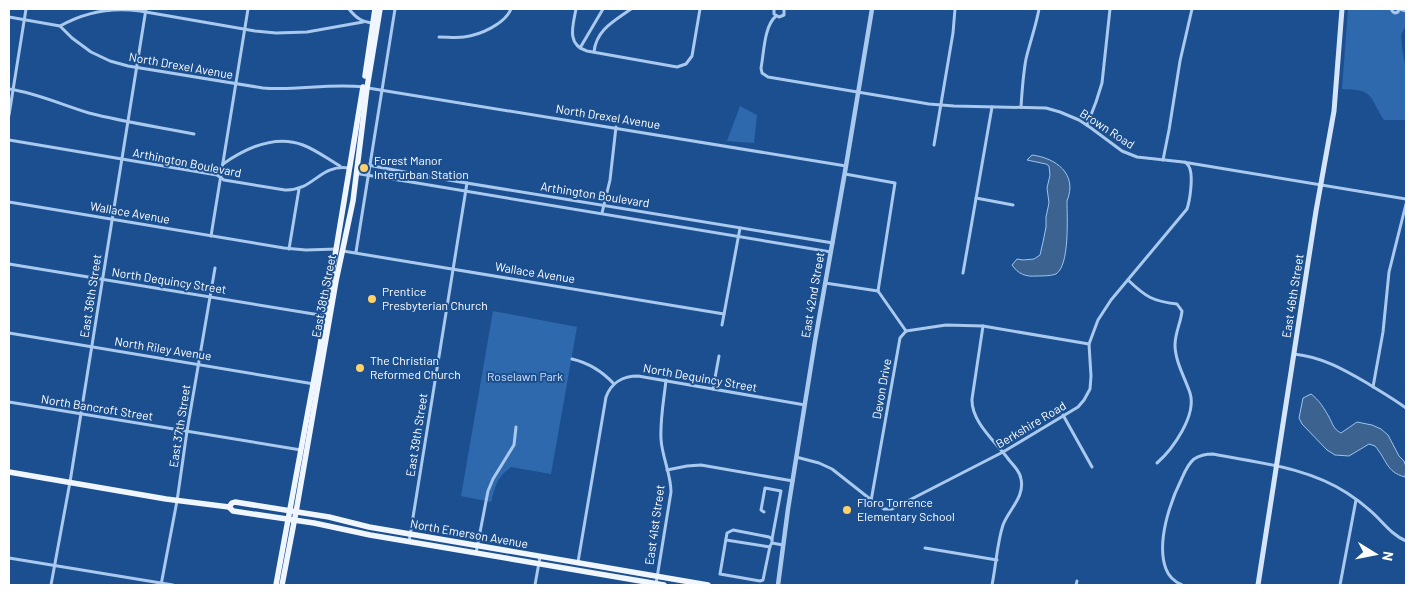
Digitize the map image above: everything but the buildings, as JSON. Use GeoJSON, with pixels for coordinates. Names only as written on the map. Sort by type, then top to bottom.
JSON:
{"type":"FeatureCollection","features":[{"type":"Feature","properties":{"kind":"main road","name":"East 38th Street"},"geometry":{"type":"LineString","coordinates":[[276,585],[293,511],[355,169],[375,9]]}},
{"type":"Feature","properties":{"kind":"main road","name":"East 38th Street"},"geometry":{"type":"LineString","coordinates":[[365,88],[380,9]]}},
{"type":"Feature","properties":{"kind":"main road","name":"East 46th Street"},"geometry":{"type":"LineString","coordinates":[[1258,585],[1336,93],[1342,9]]}},
{"type":"Feature","properties":{"kind":"main road","name":"East 38th Street"},"geometry":{"type":"LineString","coordinates":[[293,511],[301,450],[340,250]]}},
{"type":"Feature","properties":{"kind":"main road","name":"North Emerson Avenue"},"geometry":{"type":"LineString","coordinates":[[9,472],[177,501],[229,507],[233,511],[291,519],[409,542],[664,585]]}},
{"type":"Feature","properties":{"kind":"main road","name":"North Emerson Avenue"},"geometry":{"type":"LineString","coordinates":[[229,507],[232,502],[235,502],[293,511],[329,517],[362,526],[708,585]]}},
{"type":"Feature","properties":{"kind":"main road","name":"East 38th Street"},"geometry":{"type":"LineString","coordinates":[[282,585],[291,519]]}},
{"type":"Feature","properties":{"kind":"street"},"geometry":{"type":"LineString","coordinates":[[9,115],[11,89],[26,9]]}},
{"type":"Feature","properties":{"kind":"street"},"geometry":{"type":"LineString","coordinates":[[211,236],[248,9]]}},
{"type":"Feature","properties":{"kind":"street"},"geometry":{"type":"LineString","coordinates":[[349,9],[363,22]]}},
{"type":"Feature","properties":{"kind":"street"},"geometry":{"type":"LineString","coordinates":[[356,253],[395,9]]}},
{"type":"Feature","properties":{"kind":"street"},"geometry":{"type":"LineString","coordinates":[[440,37],[463,37],[496,26],[506,18],[511,9]]}},
{"type":"Feature","properties":{"kind":"street"},"geometry":{"type":"LineString","coordinates":[[576,9],[572,34],[575,43],[580,48],[674,66],[682,66],[689,61],[693,53],[700,9]]}},
{"type":"Feature","properties":{"kind":"street"},"geometry":{"type":"LineString","coordinates":[[580,48],[603,9]]}},
{"type":"Feature","properties":{"kind":"street"},"geometry":{"type":"LineString","coordinates":[[594,52],[597,40],[603,30],[630,9]]}},
{"type":"Feature","properties":{"kind":"street"},"geometry":{"type":"LineString","coordinates":[[774,9],[776,16],[780,17],[783,16],[784,9]]}},
{"type":"Feature","properties":{"kind":"street","name":"East 42nd Street"},"geometry":{"type":"LineString","coordinates":[[778,585],[796,457],[872,9]]}},
{"type":"Feature","properties":{"kind":"street"},"geometry":{"type":"LineString","coordinates":[[934,145],[953,33],[955,9]]}},
{"type":"Feature","properties":{"kind":"street"},"geometry":{"type":"LineString","coordinates":[[1021,107],[1023,75],[1039,9]]}},
{"type":"Feature","properties":{"kind":"street"},"geometry":{"type":"LineString","coordinates":[[1087,125],[1102,83],[1110,9]]}},
{"type":"Feature","properties":{"kind":"street"},"geometry":{"type":"LineString","coordinates":[[1163,160],[1180,61],[1192,9]]}},
{"type":"Feature","properties":{"kind":"street"},"geometry":{"type":"LineString","coordinates":[[1391,9],[1394,13],[1399,9],[1406,11]]}},
{"type":"Feature","properties":{"kind":"street"},"geometry":{"type":"LineString","coordinates":[[9,17],[60,26],[77,17],[100,11],[146,10],[273,33],[298,32],[363,22],[373,23]]}},
{"type":"Feature","properties":{"kind":"street","name":"East 36th Street"},"geometry":{"type":"LineString","coordinates":[[51,585],[70,482],[146,10]]}},
{"type":"Feature","properties":{"kind":"street","name":"Brown Road"},"geometry":{"type":"LineString","coordinates":[[776,16],[771,21],[768,29],[761,68],[763,74],[769,77],[941,105],[1041,107],[1072,117],[1087,125],[1126,154],[1146,159],[1184,162],[1406,199]]}},
{"type":"Feature","properties":{"kind":"street","name":"North Drexel Avenue"},"geometry":{"type":"LineString","coordinates":[[60,26],[80,45],[97,56],[119,64],[236,84],[278,89],[336,86],[382,89],[846,166]]}},
{"type":"Feature","properties":{"kind":"street"},"geometry":{"type":"LineString","coordinates":[[11,89],[41,96],[87,112],[128,122],[194,134]]}},
{"type":"Feature","properties":{"kind":"street"},"geometry":{"type":"LineString","coordinates":[[963,273],[992,107]]}},
{"type":"Feature","properties":{"kind":"street"},"geometry":{"type":"LineString","coordinates":[[602,213],[610,180],[616,127]]}},
{"type":"Feature","properties":{"kind":"street","name":"Arthington Boulevard"},"geometry":{"type":"LineString","coordinates":[[9,140],[218,176],[224,180],[285,190],[299,189],[327,171],[341,167],[355,169],[360,174],[369,176],[831,252]]}},
{"type":"Feature","properties":{"kind":"street"},"geometry":{"type":"LineString","coordinates":[[223,165],[236,155],[250,148],[278,141],[303,145],[341,167]]}},
{"type":"Feature","properties":{"kind":"street","name":"Berkshire Road"},"geometry":{"type":"LineString","coordinates":[[796,457],[819,463],[832,469],[872,501],[882,508],[888,509],[1003,452],[1082,403],[1088,392],[1091,376],[1089,344],[1103,312],[1187,209],[1190,199],[1191,172],[1184,162]]}},
{"type":"Feature","properties":{"kind":"street","name":"Arthington Boulevard"},"geometry":{"type":"LineString","coordinates":[[355,169],[362,165],[467,184],[832,243]]}},
{"type":"Feature","properties":{"kind":"street"},"geometry":{"type":"LineString","coordinates":[[844,174],[896,183],[878,291],[906,331],[946,325],[983,326],[1089,344]]}},
{"type":"Feature","properties":{"kind":"street","name":"East 39th Street"},"geometry":{"type":"LineString","coordinates":[[409,542],[467,184]]}},
{"type":"Feature","properties":{"kind":"street"},"geometry":{"type":"LineString","coordinates":[[289,249],[299,189]]}},
{"type":"Feature","properties":{"kind":"street"},"geometry":{"type":"LineString","coordinates":[[976,198],[1013,205]]}},
{"type":"Feature","properties":{"kind":"street","name":"Wallace Avenue"},"geometry":{"type":"LineString","coordinates":[[9,202],[289,249],[340,250],[724,314]]}},
{"type":"Feature","properties":{"kind":"street"},"geometry":{"type":"LineString","coordinates":[[1373,387],[1383,332],[1389,272],[1406,204]]}},
{"type":"Feature","properties":{"kind":"street"},"geometry":{"type":"LineString","coordinates":[[722,325],[740,228]]}},
{"type":"Feature","properties":{"kind":"street","name":"North Dequincy Street"},"geometry":{"type":"LineString","coordinates":[[9,264],[326,316]]}},
{"type":"Feature","properties":{"kind":"street","name":"East 37th Street"},"geometry":{"type":"LineString","coordinates":[[161,584],[177,501],[215,268]]}},
{"type":"Feature","properties":{"kind":"street"},"geometry":{"type":"LineString","coordinates":[[1128,280],[1151,299],[1177,304],[1182,310],[1175,345],[1177,357],[1191,396],[1192,409],[1168,454],[1157,463]]}},
{"type":"Feature","properties":{"kind":"street"},"geometry":{"type":"LineString","coordinates":[[825,284],[878,291]]}},
{"type":"Feature","properties":{"kind":"street"},"geometry":{"type":"LineString","coordinates":[[983,326],[972,406],[978,420],[1020,474],[1022,488],[1003,525],[992,585]]}},
{"type":"Feature","properties":{"kind":"street","name":"Devon Drive"},"geometry":{"type":"LineString","coordinates":[[872,501],[900,338],[906,331]]}},
{"type":"Feature","properties":{"kind":"street","name":"North Riley Avenue"},"geometry":{"type":"LineString","coordinates":[[9,333],[314,384]]}},
{"type":"Feature","properties":{"kind":"street"},"geometry":{"type":"LineString","coordinates":[[1294,354],[1330,363],[1406,408]]}},
{"type":"Feature","properties":{"kind":"street"},"geometry":{"type":"LineString","coordinates":[[713,389],[719,356]]}},
{"type":"Feature","properties":{"kind":"street"},"geometry":{"type":"LineString","coordinates":[[572,359],[584,362],[598,369],[614,384],[605,399],[578,563]]}},
{"type":"Feature","properties":{"kind":"street","name":"North Dequincy Street"},"geometry":{"type":"LineString","coordinates":[[614,384],[632,376],[666,380],[805,405]]}},
{"type":"Feature","properties":{"kind":"street","name":"East 41st Street"},"geometry":{"type":"LineString","coordinates":[[656,584],[671,495],[671,486],[661,437],[666,380]]}},
{"type":"Feature","properties":{"kind":"street","name":"North Bancroft Street"},"geometry":{"type":"LineString","coordinates":[[9,402],[301,450]]}},
{"type":"Feature","properties":{"kind":"street"},"geometry":{"type":"LineString","coordinates":[[1063,416],[1092,467]]}},
{"type":"Feature","properties":{"kind":"street"},"geometry":{"type":"LineString","coordinates":[[476,553],[488,491],[493,478],[514,445],[516,427]]}},
{"type":"Feature","properties":{"kind":"street"},"geometry":{"type":"LineString","coordinates":[[1182,585],[1172,579],[1167,572],[1164,560],[1165,528],[1176,490],[1190,462],[1200,456],[1211,454],[1298,470],[1317,477],[1332,484],[1356,500],[1394,534],[1406,541]]}},
{"type":"Feature","properties":{"kind":"street"},"geometry":{"type":"LineString","coordinates":[[668,470],[687,466],[704,466],[793,481]]}},
{"type":"Feature","properties":{"kind":"street"},"geometry":{"type":"LineString","coordinates":[[764,512],[761,510],[765,488],[781,491],[765,578],[760,581],[720,574],[727,533],[732,530],[769,537],[771,543]]}},
{"type":"Feature","properties":{"kind":"street"},"geometry":{"type":"LineString","coordinates":[[1340,585],[1356,500]]}},
{"type":"Feature","properties":{"kind":"street"},"geometry":{"type":"LineString","coordinates":[[726,540],[783,545]]}},
{"type":"Feature","properties":{"kind":"street"},"geometry":{"type":"LineString","coordinates":[[925,548],[996,560]]}},
{"type":"Feature","properties":{"kind":"street"},"geometry":{"type":"LineString","coordinates":[[535,585],[540,556]]}},
{"type":"Feature","properties":{"kind":"street"},"geometry":{"type":"LineString","coordinates":[[9,558],[173,585]]}},
{"type":"Feature","properties":{"kind":"green space"},"geometry":{"type":"Polygon","coordinates":[[[1348,9],[1406,9],[1406,25],[1401,35],[1406,65],[1406,120],[1384,120],[1372,99],[1366,93],[1342,89],[1348,9]]]}},
{"type":"Feature","properties":{"kind":"green space"},"geometry":{"type":"Polygon","coordinates":[[[740,106],[757,115],[754,143],[727,141],[740,106]]]}},
{"type":"Feature","properties":{"kind":"green space","name":"Roselawn Park"},"geometry":{"type":"Polygon","coordinates":[[[493,311],[577,327],[551,474],[511,467],[495,487],[491,502],[461,496],[493,311]]]}},
{"type":"Feature","properties":{"kind":"shaded area"},"geometry":{"type":"Polygon","coordinates":[[[1032,155],[1057,164],[1063,169],[1070,183],[1067,201],[1066,251],[1060,269],[1056,274],[1052,275],[1026,275],[1017,271],[1012,265],[1017,259],[1034,259],[1040,255],[1046,227],[1049,203],[1047,188],[1050,175],[1049,166],[1027,160],[1032,155]]]}},
{"type":"Feature","properties":{"kind":"shaded area"},"geometry":{"type":"Polygon","coordinates":[[[1311,394],[1323,407],[1335,428],[1341,433],[1357,422],[1372,425],[1388,435],[1399,456],[1404,461],[1406,467],[1405,477],[1390,469],[1375,446],[1369,444],[1349,456],[1335,455],[1327,450],[1302,424],[1299,418],[1303,398],[1311,394]]]}},
{"type":"Feature","properties":{"kind":"place","name":"Forest Manor Interurban Station"},"geometry":{"type":"Point","coordinates":[364,168]}},
{"type":"Feature","properties":{"kind":"place","name":"Prentice Presbyterian Church"},"geometry":{"type":"Point","coordinates":[372,299]}},
{"type":"Feature","properties":{"kind":"place","name":"The Christian Reformed Church"},"geometry":{"type":"Point","coordinates":[360,368]}},
{"type":"Feature","properties":{"kind":"place","name":"Floro Torrence Elementary School"},"geometry":{"type":"Point","coordinates":[847,510]}}]}
